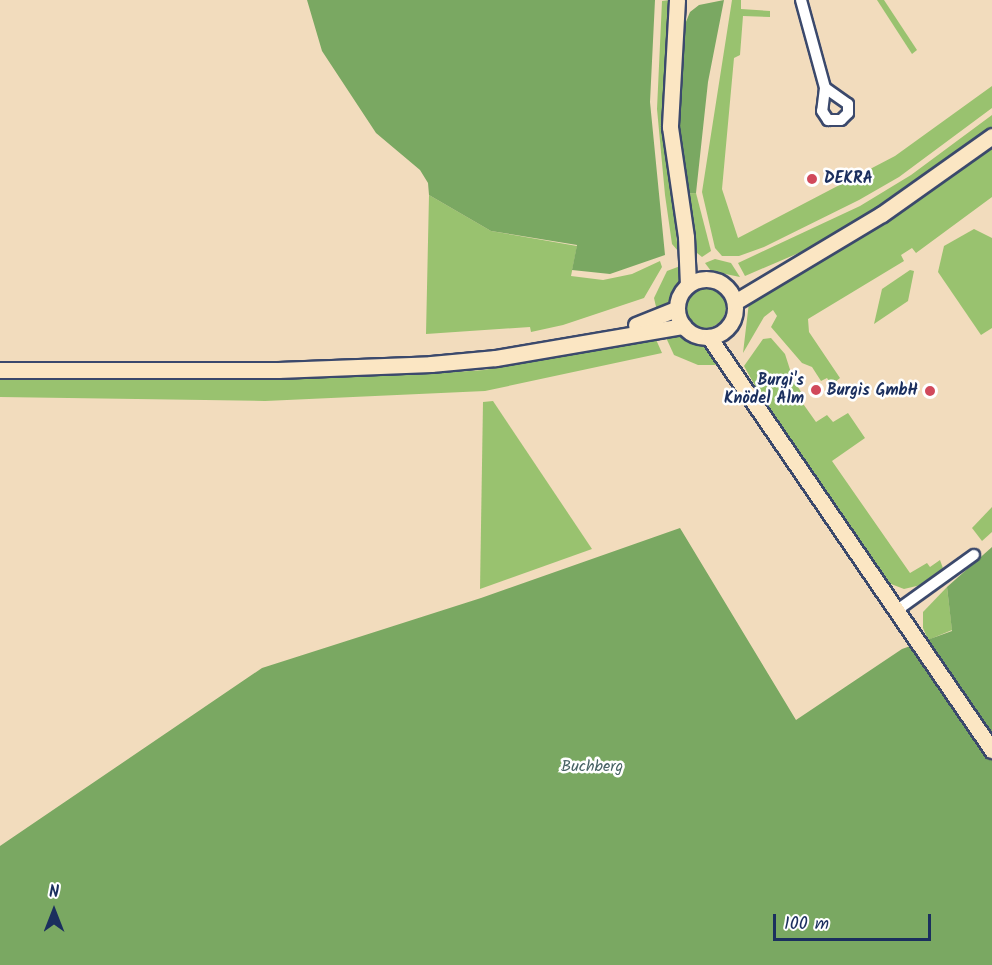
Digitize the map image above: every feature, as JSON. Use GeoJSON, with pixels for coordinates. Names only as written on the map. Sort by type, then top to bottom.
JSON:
{"type":"FeatureCollection","features":[{"type":"Feature","properties":{"kind":"main road"},"geometry":{"type":"LineString","coordinates":[[677,0],[670,128],[686,237],[688,285]]}},
{"type":"Feature","properties":{"kind":"main road"},"geometry":{"type":"LineString","coordinates":[[735,302],[779,272],[891,208],[992,136]]}},
{"type":"Feature","properties":{"kind":"main road"},"geometry":{"type":"LineString","coordinates":[[686,237],[707,279]]}},
{"type":"Feature","properties":{"kind":"main road"},"geometry":{"type":"LineString","coordinates":[[724,285],[735,302],[734,316],[725,330],[709,338],[695,336],[683,326],[676,309],[679,296],[688,285],[707,279],[724,285],[779,272]]}},
{"type":"Feature","properties":{"kind":"main road"},"geometry":{"type":"LineString","coordinates":[[615,335],[676,309]]}},
{"type":"Feature","properties":{"kind":"main road"},"geometry":{"type":"LineString","coordinates":[[0,370],[409,366],[496,358],[615,335],[683,326]]}},
{"type":"Feature","properties":{"kind":"main road"},"geometry":{"type":"LineString","coordinates":[[725,330],[744,387]]}},
{"type":"Feature","properties":{"kind":"main road"},"geometry":{"type":"LineString","coordinates":[[709,338],[992,750]]}},
{"type":"Feature","properties":{"kind":"street"},"geometry":{"type":"LineString","coordinates":[[801,0],[825,88]]}},
{"type":"Feature","properties":{"kind":"street"},"geometry":{"type":"LineString","coordinates":[[896,611],[974,555]]}},
{"type":"Feature","properties":{"kind":"green space"},"geometry":{"type":"Polygon","coordinates":[[[307,0],[655,0],[650,102],[665,255],[610,274],[572,270],[577,245],[491,231],[429,195],[428,183],[420,170],[376,133],[322,51],[307,0]]]}},
{"type":"Feature","properties":{"kind":"green space"},"geometry":{"type":"Polygon","coordinates":[[[670,0],[666,143],[678,251],[672,244],[657,109],[662,1],[670,0]]]}},
{"type":"Feature","properties":{"kind":"green space"},"geometry":{"type":"Polygon","coordinates":[[[724,0],[708,82],[696,193],[683,194],[677,137],[681,34],[690,12],[699,5],[724,0]]]}},
{"type":"Feature","properties":{"kind":"green space"},"geometry":{"type":"Polygon","coordinates":[[[732,0],[741,0],[741,9],[770,11],[770,17],[743,16],[740,55],[734,58],[722,189],[738,238],[895,156],[992,86],[992,108],[899,177],[859,200],[764,247],[739,256],[722,256],[715,248],[702,192],[732,0]]]}},
{"type":"Feature","properties":{"kind":"green space"},"geometry":{"type":"Polygon","coordinates":[[[877,0],[884,0],[917,50],[912,54],[877,0]]]}},
{"type":"Feature","properties":{"kind":"green space"},"geometry":{"type":"Polygon","coordinates":[[[992,115],[992,128],[913,186],[801,252],[745,276],[738,263],[860,206],[911,175],[992,115]]]}},
{"type":"Feature","properties":{"kind":"green space"},"geometry":{"type":"Polygon","coordinates":[[[992,143],[992,197],[916,253],[912,248],[901,255],[904,261],[808,319],[809,332],[840,378],[835,382],[842,393],[838,395],[827,378],[821,381],[812,367],[802,363],[771,327],[777,316],[773,310],[764,317],[743,353],[750,294],[901,210],[992,143]]]}},
{"type":"Feature","properties":{"kind":"green space"},"geometry":{"type":"Polygon","coordinates":[[[696,193],[711,251],[702,257],[697,253],[683,194],[696,193]]]}},
{"type":"Feature","properties":{"kind":"green space"},"geometry":{"type":"Polygon","coordinates":[[[429,195],[491,231],[577,246],[571,276],[603,280],[632,274],[660,261],[662,267],[644,298],[563,325],[531,332],[530,327],[426,334],[429,195]]]}},
{"type":"Feature","properties":{"kind":"green space"},"geometry":{"type":"Polygon","coordinates":[[[974,229],[992,238],[992,328],[981,335],[938,272],[944,246],[974,229]]]}},
{"type":"Feature","properties":{"kind":"green space"},"geometry":{"type":"Polygon","coordinates":[[[715,259],[731,263],[740,277],[711,271],[705,263],[715,259]]]}},
{"type":"Feature","properties":{"kind":"green space"},"geometry":{"type":"Polygon","coordinates":[[[683,265],[682,279],[669,301],[657,311],[654,298],[667,271],[683,265]]]}},
{"type":"Feature","properties":{"kind":"green space"},"geometry":{"type":"Polygon","coordinates":[[[910,270],[914,271],[908,301],[874,324],[882,289],[910,270]]]}},
{"type":"Feature","properties":{"kind":"green space"},"geometry":{"type":"Polygon","coordinates":[[[705,286],[720,292],[726,307],[720,322],[705,328],[690,322],[684,307],[690,292],[705,286]]]}},
{"type":"Feature","properties":{"kind":"green space"},"geometry":{"type":"Polygon","coordinates":[[[663,331],[679,332],[705,343],[720,360],[717,365],[698,365],[674,355],[663,331]]]}},
{"type":"Feature","properties":{"kind":"green space"},"geometry":{"type":"Polygon","coordinates":[[[654,335],[662,353],[485,391],[265,401],[0,397],[0,379],[411,375],[484,370],[654,335]]]}},
{"type":"Feature","properties":{"kind":"green space"},"geometry":{"type":"Polygon","coordinates":[[[771,338],[785,354],[793,379],[803,395],[799,398],[816,422],[827,415],[833,422],[848,413],[865,438],[832,461],[910,573],[927,563],[930,567],[940,560],[944,571],[925,584],[904,589],[891,584],[873,563],[780,431],[744,366],[763,339],[771,338]]]}},
{"type":"Feature","properties":{"kind":"green space"},"geometry":{"type":"Polygon","coordinates":[[[493,401],[592,549],[480,589],[483,402],[493,401]]]}},
{"type":"Feature","properties":{"kind":"green space"},"geometry":{"type":"Polygon","coordinates":[[[992,507],[992,532],[982,541],[972,528],[992,507]]]}},
{"type":"Feature","properties":{"kind":"green space","name":"Buchberg"},"geometry":{"type":"Polygon","coordinates":[[[680,528],[796,720],[902,649],[952,631],[947,587],[992,547],[992,965],[0,965],[0,846],[262,668],[481,598],[680,528]]]}},
{"type":"Feature","properties":{"kind":"green space"},"geometry":{"type":"Polygon","coordinates":[[[947,587],[952,630],[928,640],[923,628],[923,612],[947,587]]]}},
{"type":"Feature","properties":{"kind":"place","name":"DEKRA"},"geometry":{"type":"Point","coordinates":[812,179]}},
{"type":"Feature","properties":{"kind":"place","name":"Burgi's Knödel Alm"},"geometry":{"type":"Point","coordinates":[816,390]}},
{"type":"Feature","properties":{"kind":"place","name":"Burgis GmbH"},"geometry":{"type":"Point","coordinates":[930,391]}}]}
